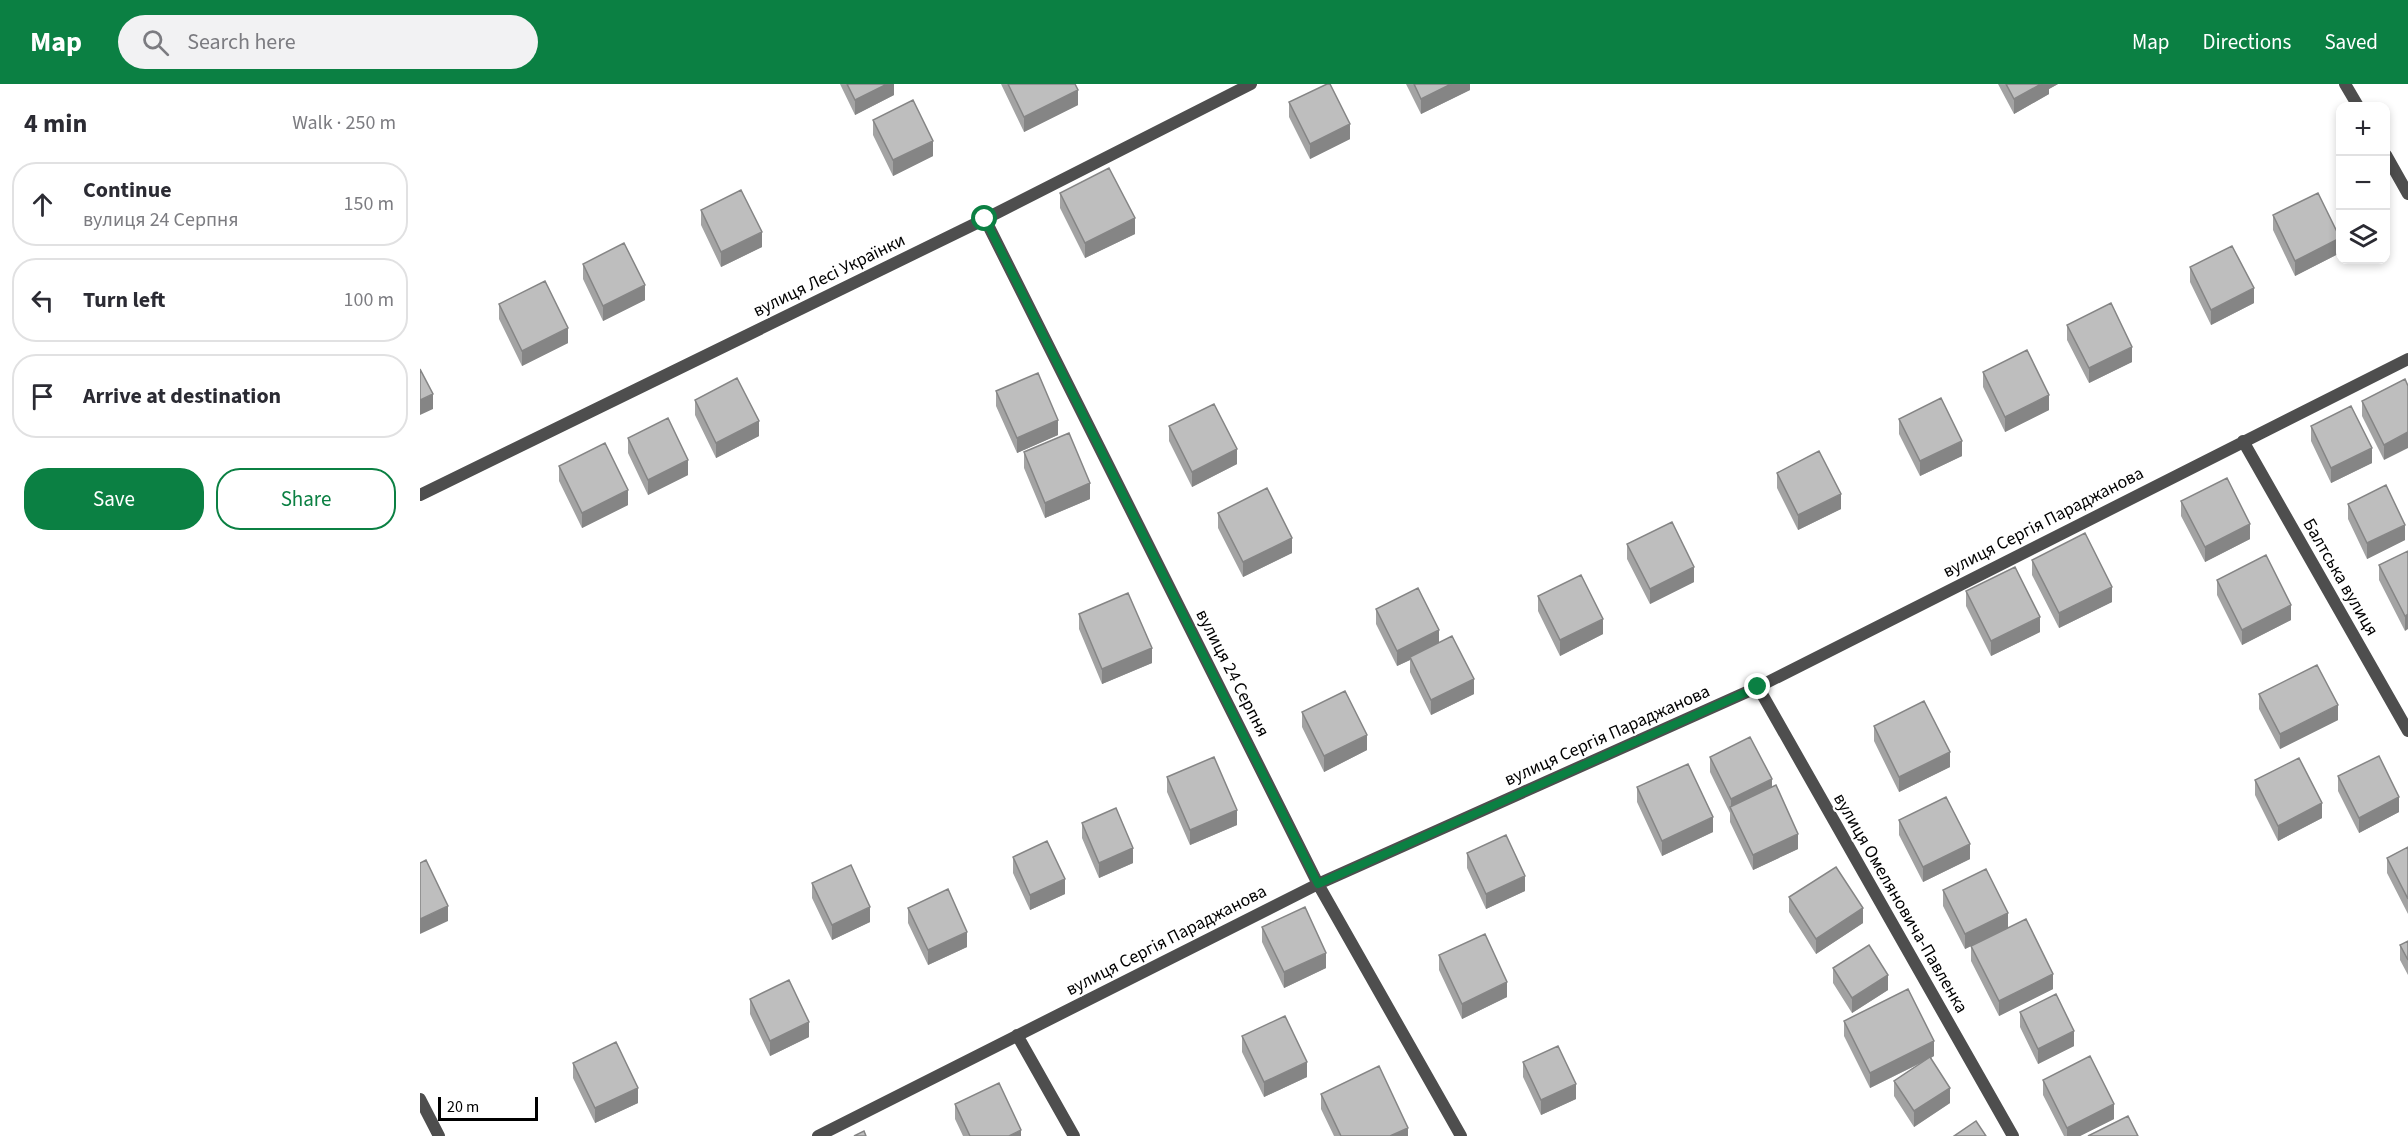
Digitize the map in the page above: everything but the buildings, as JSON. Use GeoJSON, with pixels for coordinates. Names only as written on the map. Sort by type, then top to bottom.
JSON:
{"type":"FeatureCollection","features":[{"type":"Feature","properties":{"kind":"street","name":"вулиця Лесі Українки"},"geometry":{"type":"LineString","coordinates":[[420,495],[985,219],[1251,84]]}},
{"type":"Feature","properties":{"kind":"street"},"geometry":{"type":"LineString","coordinates":[[2345,84],[2356,102]]}},
{"type":"Feature","properties":{"kind":"street"},"geometry":{"type":"LineString","coordinates":[[2386,156],[2408,194]]}},
{"type":"Feature","properties":{"kind":"street","name":"вулиця 24 Серпня"},"geometry":{"type":"LineString","coordinates":[[985,219],[1318,884],[1461,1136]]}},
{"type":"Feature","properties":{"kind":"street","name":"вулиця Сергія Параджанова"},"geometry":{"type":"LineString","coordinates":[[818,1136],[1318,884],[1758,687],[2408,359]]}},
{"type":"Feature","properties":{"kind":"street","name":"Балтська вулиця"},"geometry":{"type":"LineString","coordinates":[[2243,441],[2408,731]]}},
{"type":"Feature","properties":{"kind":"street","name":"вулиця Омеляновича-Павленка"},"geometry":{"type":"LineString","coordinates":[[1758,687],[2013,1136]]}},
{"type":"Feature","properties":{"kind":"street"},"geometry":{"type":"LineString","coordinates":[[1017,1035],[1074,1136]]}},
{"type":"Feature","properties":{"kind":"street"},"geometry":{"type":"LineString","coordinates":[[420,1100],[439,1136]]}},
{"type":"Feature","properties":{"kind":"route"},"geometry":{"type":"LineString","coordinates":[[985,219],[1318,884],[1758,687]]}}]}
